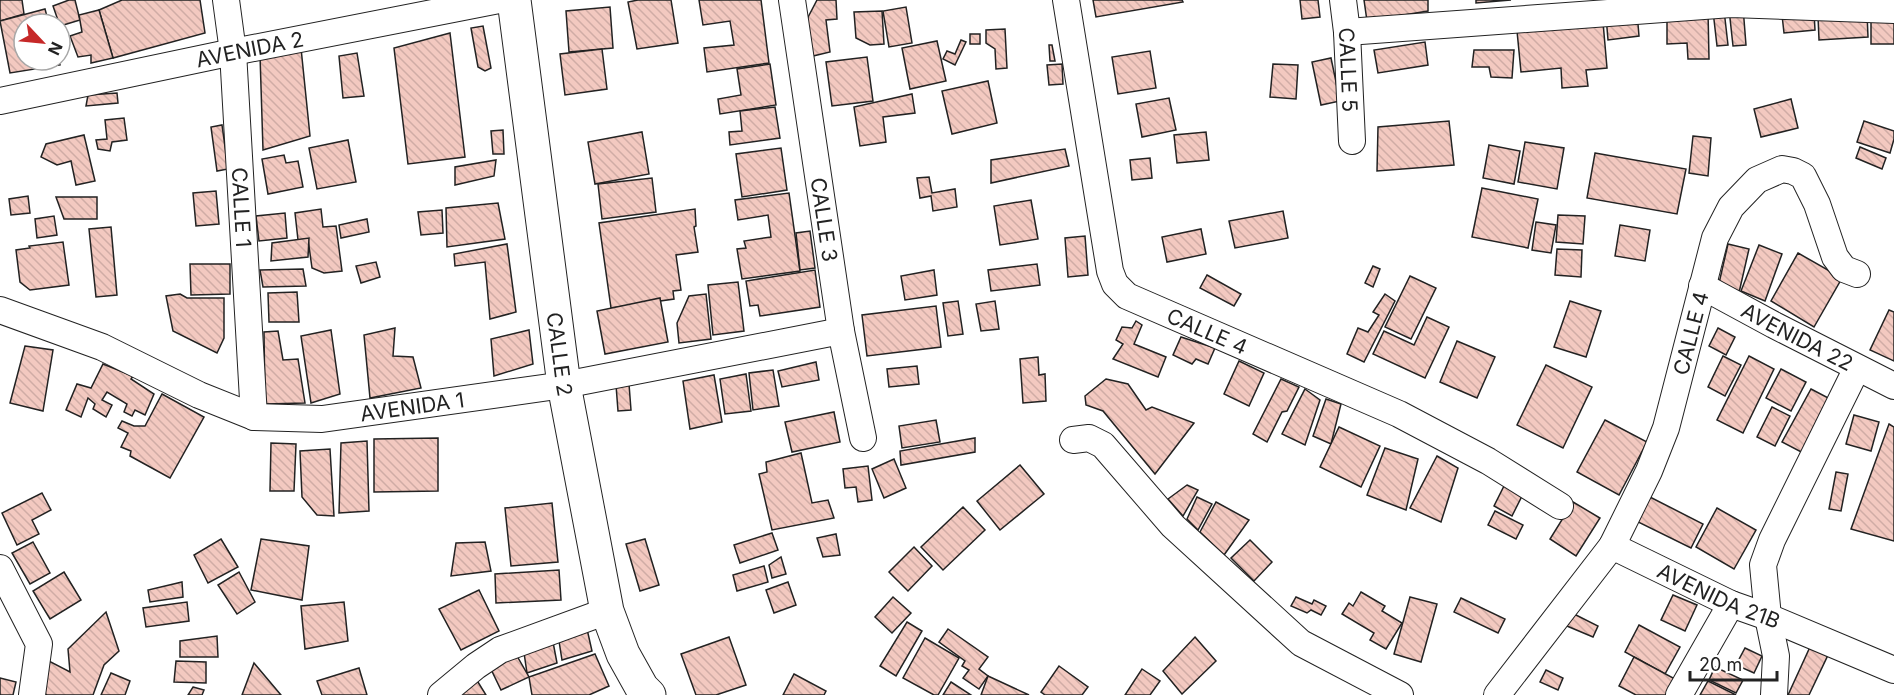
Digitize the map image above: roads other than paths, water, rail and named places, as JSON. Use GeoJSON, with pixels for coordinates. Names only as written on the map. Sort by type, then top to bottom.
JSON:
{"type":"FeatureCollection","features":[{"type":"Feature","properties":{"kind":"main road","name":"CALLE 2"},"geometry":{"type":"LineString","coordinates":[[514,0],[564,385],[607,610],[623,654],[642,688],[649,695]]}},
{"type":"Feature","properties":{"kind":"street","name":"CALLE 1"},"geometry":{"type":"LineString","coordinates":[[226,0],[233,51],[254,417]]}},
{"type":"Feature","properties":{"kind":"street","name":"AVENIDA 2"},"geometry":{"type":"LineString","coordinates":[[0,101],[233,51],[499,0]]}},
{"type":"Feature","properties":{"kind":"street","name":"CALLE 3"},"geometry":{"type":"LineString","coordinates":[[792,0],[841,331],[863,438]]}},
{"type":"Feature","properties":{"kind":"street","name":"CALLE 4"},"geometry":{"type":"LineString","coordinates":[[1066,0],[1110,271],[1115,284],[1127,296],[1400,414],[1488,461],[1560,506]]}},
{"type":"Feature","properties":{"kind":"street","name":"CALLE 5"},"geometry":{"type":"LineString","coordinates":[[1343,0],[1347,32],[1352,141]]}},
{"type":"Feature","properties":{"kind":"street"},"geometry":{"type":"LineString","coordinates":[[1347,32],[1731,4],[1894,10]]}},
{"type":"Feature","properties":{"kind":"street","name":"CALLE 4"},"geometry":{"type":"LineString","coordinates":[[1497,695],[1612,546],[1649,471],[1666,428],[1715,238],[1731,207],[1757,180],[1782,169],[1803,176],[1826,226],[1835,257],[1844,268],[1857,274]]}},
{"type":"Feature","properties":{"kind":"street","name":"AVENIDA 22"},"geometry":{"type":"LineString","coordinates":[[1702,286],[1894,386]]}},
{"type":"Feature","properties":{"kind":"street","name":"AVENIDA 1"},"geometry":{"type":"LineString","coordinates":[[0,308],[102,347],[199,395],[254,417],[322,419],[564,385],[841,331]]}},
{"type":"Feature","properties":{"kind":"street"},"geometry":{"type":"LineString","coordinates":[[1774,695],[1776,656],[1768,617],[1763,565],[1772,540],[1857,368]]}},
{"type":"Feature","properties":{"kind":"street"},"geometry":{"type":"LineString","coordinates":[[1073,440],[1089,438],[1104,445],[1173,526],[1301,643],[1400,695]]}},
{"type":"Feature","properties":{"kind":"street","name":"AVENIDA 21B"},"geometry":{"type":"LineString","coordinates":[[1612,546],[1731,604],[1768,617],[1894,670]]}},
{"type":"Feature","properties":{"kind":"street"},"geometry":{"type":"LineString","coordinates":[[0,568],[39,644],[32,695]]}},
{"type":"Feature","properties":{"kind":"street"},"geometry":{"type":"LineString","coordinates":[[1679,695],[1731,604]]}},
{"type":"Feature","properties":{"kind":"street"},"geometry":{"type":"LineString","coordinates":[[441,695],[476,666],[500,650],[607,610]]}}]}
